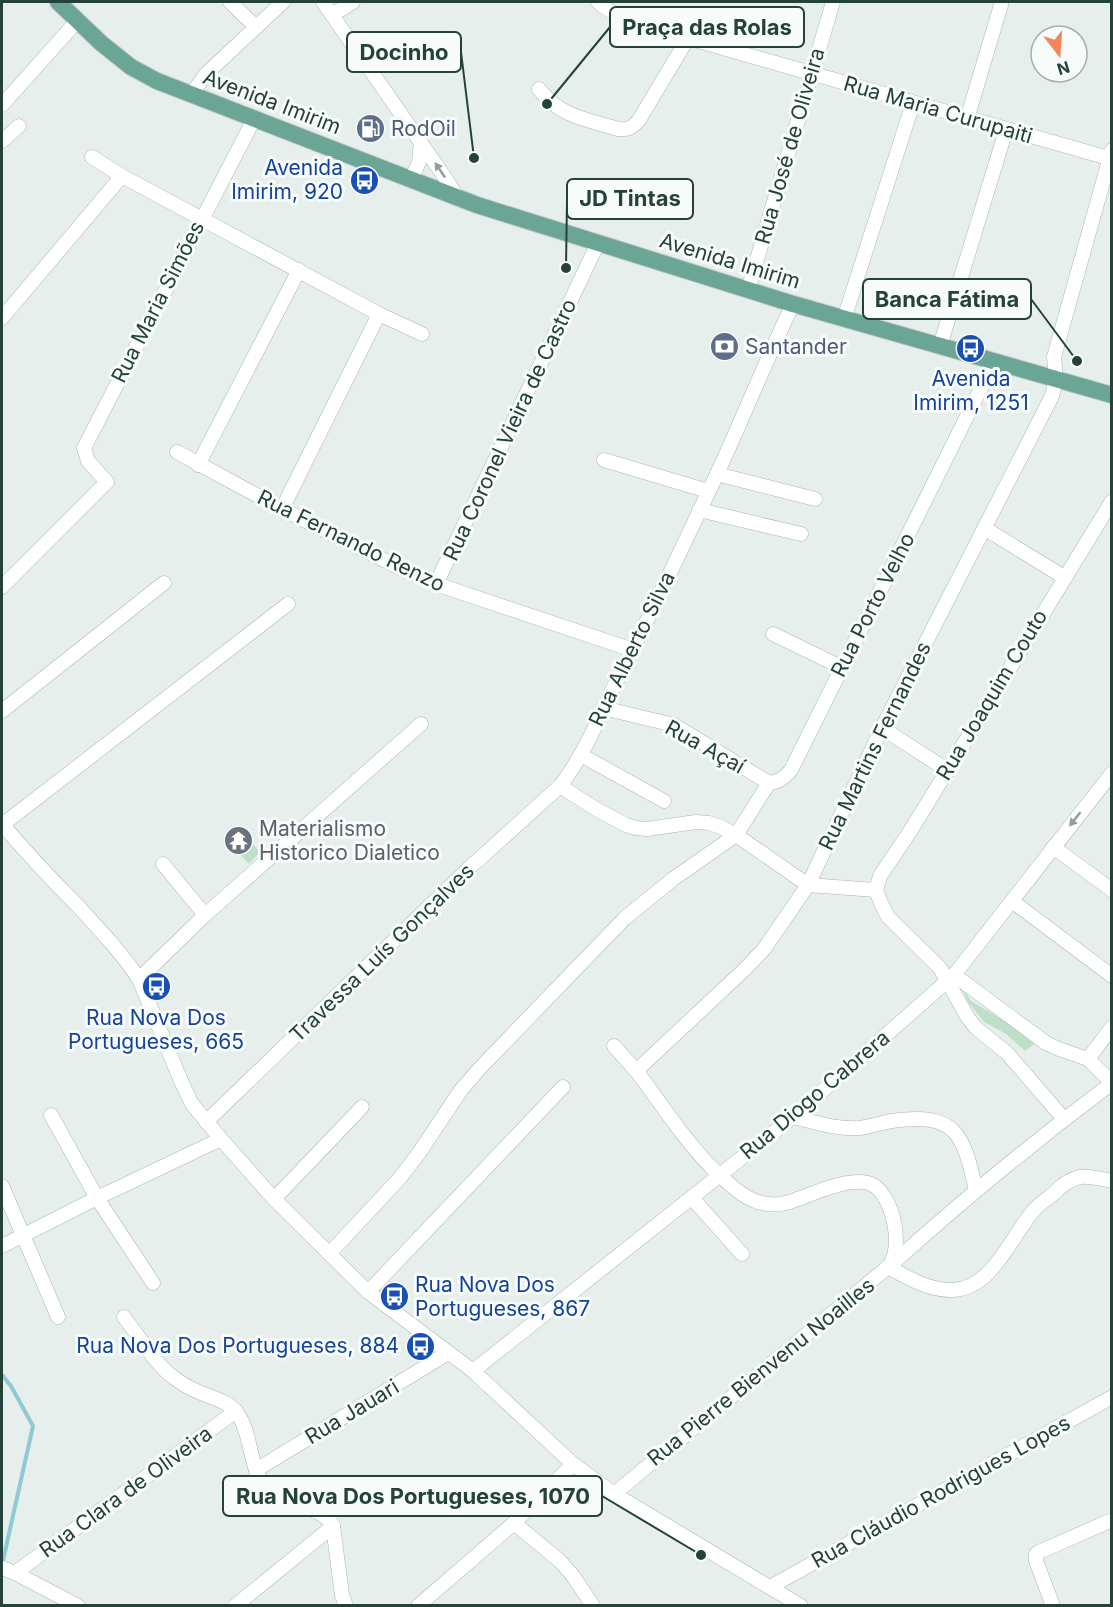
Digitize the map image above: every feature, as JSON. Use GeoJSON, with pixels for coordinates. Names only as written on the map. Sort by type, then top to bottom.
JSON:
{"type":"FeatureCollection","features":[{"type":"Feature","properties":{"kind":"main road","name":"Avenida Imirim"},"geometry":{"type":"LineString","coordinates":[[58,2],[101,43],[131,67],[157,81],[458,198],[793,304],[1112,395]]}},
{"type":"Feature","properties":{"kind":"street"},"geometry":{"type":"LineString","coordinates":[[230,2],[256,27]]}},
{"type":"Feature","properties":{"kind":"street"},"geometry":{"type":"LineString","coordinates":[[191,95],[206,74],[283,2]]}},
{"type":"Feature","properties":{"kind":"street"},"geometry":{"type":"LineString","coordinates":[[323,2],[458,198]]}},
{"type":"Feature","properties":{"kind":"street"},"geometry":{"type":"LineString","coordinates":[[332,15],[353,2]]}},
{"type":"Feature","properties":{"kind":"street","name":"Rua Maria Curupaiti"},"geometry":{"type":"LineString","coordinates":[[598,2],[624,17],[688,39],[1006,130],[1111,156]]}},
{"type":"Feature","properties":{"kind":"street","name":"Rua José de Oliveira"},"geometry":{"type":"LineString","coordinates":[[748,290],[833,2]]}},
{"type":"Feature","properties":{"kind":"street"},"geometry":{"type":"LineString","coordinates":[[967,119],[1001,5]]}},
{"type":"Feature","properties":{"kind":"street"},"geometry":{"type":"LineString","coordinates":[[2,105],[78,20]]}},
{"type":"Feature","properties":{"kind":"street"},"geometry":{"type":"LineString","coordinates":[[539,89],[547,100],[568,114],[618,129],[632,128],[688,39]]}},
{"type":"Feature","properties":{"kind":"street"},"geometry":{"type":"LineString","coordinates":[[844,318],[913,103]]}},
{"type":"Feature","properties":{"kind":"street","name":"Rua Maria Simões"},"geometry":{"type":"LineString","coordinates":[[2,587],[107,482],[88,461],[84,448],[254,119]]}},
{"type":"Feature","properties":{"kind":"street"},"geometry":{"type":"LineString","coordinates":[[2,141],[19,126]]}},
{"type":"Feature","properties":{"kind":"street"},"geometry":{"type":"LineString","coordinates":[[940,346],[1006,130]]}},
{"type":"Feature","properties":{"kind":"street"},"geometry":{"type":"LineString","coordinates":[[411,180],[419,162],[421,143]]}},
{"type":"Feature","properties":{"kind":"street","name":"Rua Martins Fernandes"},"geometry":{"type":"LineString","coordinates":[[636,1071],[764,949],[808,885],[882,728],[1052,396],[1056,379],[1054,357],[1111,156]]}},
{"type":"Feature","properties":{"kind":"street"},"geometry":{"type":"LineString","coordinates":[[92,158],[380,314],[422,334]]}},
{"type":"Feature","properties":{"kind":"street"},"geometry":{"type":"LineString","coordinates":[[2,318],[122,176]]}},
{"type":"Feature","properties":{"kind":"street","name":"Rua Coronel Vieira de Castro"},"geometry":{"type":"LineString","coordinates":[[436,584],[598,243]]}},
{"type":"Feature","properties":{"kind":"street"},"geometry":{"type":"LineString","coordinates":[[198,465],[299,270]]}},
{"type":"Feature","properties":{"kind":"street","name":"Rua Alberto Silva"},"geometry":{"type":"LineString","coordinates":[[560,786],[581,755],[633,650],[717,474],[793,304]]}},
{"type":"Feature","properties":{"kind":"street"},"geometry":{"type":"LineString","coordinates":[[282,509],[380,314]]}},
{"type":"Feature","properties":{"kind":"street","name":"Rua Porto Velho"},"geometry":{"type":"LineString","coordinates":[[736,835],[769,783],[784,778],[791,770],[994,362]]}},
{"type":"Feature","properties":{"kind":"street","name":"Rua Fernando Renzo"},"geometry":{"type":"LineString","coordinates":[[177,453],[282,509],[436,584],[633,650]]}},
{"type":"Feature","properties":{"kind":"street"},"geometry":{"type":"LineString","coordinates":[[604,460],[708,492]]}},
{"type":"Feature","properties":{"kind":"street"},"geometry":{"type":"LineString","coordinates":[[717,474],[815,499]]}},
{"type":"Feature","properties":{"kind":"street","name":"Rua Joaquim Couto"},"geometry":{"type":"LineString","coordinates":[[876,890],[880,876],[911,831],[1112,501]]}},
{"type":"Feature","properties":{"kind":"street"},"geometry":{"type":"LineString","coordinates":[[699,510],[801,534]]}},
{"type":"Feature","properties":{"kind":"street"},"geometry":{"type":"LineString","coordinates":[[984,528],[1064,577]]}},
{"type":"Feature","properties":{"kind":"street"},"geometry":{"type":"LineString","coordinates":[[2,711],[164,583]]}},
{"type":"Feature","properties":{"kind":"street"},"geometry":{"type":"LineString","coordinates":[[288,604],[2,825],[110,940],[129,964],[139,979],[192,1104],[273,1198],[329,1254],[369,1292],[473,1371],[573,1464],[614,1494],[801,1605]]}},
{"type":"Feature","properties":{"kind":"street"},"geometry":{"type":"LineString","coordinates":[[772,634],[841,667]]}},
{"type":"Feature","properties":{"kind":"street","name":"Rua Açaí"},"geometry":{"type":"LineString","coordinates":[[603,708],[674,725],[769,783]]}},
{"type":"Feature","properties":{"kind":"street"},"geometry":{"type":"LineString","coordinates":[[139,979],[205,915],[422,724]]}},
{"type":"Feature","properties":{"kind":"street"},"geometry":{"type":"LineString","coordinates":[[882,728],[947,770]]}},
{"type":"Feature","properties":{"kind":"street"},"geometry":{"type":"LineString","coordinates":[[581,755],[664,801]]}},
{"type":"Feature","properties":{"kind":"street","name":"Rua Diogo Cabrera"},"geometry":{"type":"LineString","coordinates":[[473,1371],[793,1117],[951,978],[1112,773]]}},
{"type":"Feature","properties":{"kind":"street"},"geometry":{"type":"LineString","coordinates":[[560,786],[626,825],[636,828],[647,829],[696,822],[709,823],[736,835],[808,885],[876,890],[888,917],[951,978],[1046,1043],[1088,1059],[1112,1083],[976,1190],[890,1265]]}},
{"type":"Feature","properties":{"kind":"street","name":"Travessa Luís Gonçalves"},"geometry":{"type":"LineString","coordinates":[[206,1122],[432,904],[560,786]]}},
{"type":"Feature","properties":{"kind":"street"},"geometry":{"type":"LineString","coordinates":[[329,1254],[399,1179],[461,1090],[555,989],[626,918],[673,879],[736,835]]}},
{"type":"Feature","properties":{"kind":"street"},"geometry":{"type":"LineString","coordinates":[[1053,847],[1112,890]]}},
{"type":"Feature","properties":{"kind":"street"},"geometry":{"type":"LineString","coordinates":[[163,864],[205,915]]}},
{"type":"Feature","properties":{"kind":"street"},"geometry":{"type":"LineString","coordinates":[[1012,901],[1112,976]]}},
{"type":"Feature","properties":{"kind":"street"},"geometry":{"type":"LineString","coordinates":[[951,978],[968,1018],[976,1028],[1007,1053],[1064,1119]]}},
{"type":"Feature","properties":{"kind":"street"},"geometry":{"type":"LineString","coordinates":[[1088,1059],[1112,1027]]}},
{"type":"Feature","properties":{"kind":"street"},"geometry":{"type":"LineString","coordinates":[[614,1046],[636,1071],[681,1133],[720,1176],[745,1196],[759,1203],[786,1203],[846,1184],[860,1182],[871,1184],[881,1191],[889,1204],[895,1222],[895,1250],[890,1265]]}},
{"type":"Feature","properties":{"kind":"street"},"geometry":{"type":"LineString","coordinates":[[369,1292],[563,1087]]}},
{"type":"Feature","properties":{"kind":"street"},"geometry":{"type":"LineString","coordinates":[[273,1198],[362,1107]]}},
{"type":"Feature","properties":{"kind":"street"},"geometry":{"type":"LineString","coordinates":[[51,1115],[97,1198],[153,1283]]}},
{"type":"Feature","properties":{"kind":"street"},"geometry":{"type":"LineString","coordinates":[[793,1117],[849,1128],[910,1119],[929,1119],[942,1123],[954,1130],[962,1142],[969,1158],[976,1190]]}},
{"type":"Feature","properties":{"kind":"street"},"geometry":{"type":"LineString","coordinates":[[2,1246],[97,1198],[221,1140]]}},
{"type":"Feature","properties":{"kind":"street","name":"Rua Pierre Bienvenu Noailles"},"geometry":{"type":"LineString","coordinates":[[614,1494],[890,1265],[915,1281],[941,1289],[954,1290],[968,1287],[981,1280],[997,1263],[1035,1209],[1064,1184],[1078,1177],[1112,1181]]}},
{"type":"Feature","properties":{"kind":"street"},"geometry":{"type":"LineString","coordinates":[[2,1186],[58,1317]]}},
{"type":"Feature","properties":{"kind":"street"},"geometry":{"type":"LineString","coordinates":[[692,1198],[742,1254]]}},
{"type":"Feature","properties":{"kind":"street"},"geometry":{"type":"LineString","coordinates":[[124,1317],[171,1376],[236,1411],[243,1423],[256,1470],[267,1489],[288,1503],[321,1513],[329,1518],[333,1526],[342,1595],[346,1605]]}},
{"type":"Feature","properties":{"kind":"street","name":"Rua Jauari"},"geometry":{"type":"LineString","coordinates":[[256,1470],[448,1353]]}},
{"type":"Feature","properties":{"kind":"street","name":"Rua Cláudio Rodrigues Lopes"},"geometry":{"type":"LineString","coordinates":[[770,1587],[1112,1397]]}},
{"type":"Feature","properties":{"kind":"street","name":"Rua Clara de Oliveira"},"geometry":{"type":"LineString","coordinates":[[8,1571],[236,1411]]}},
{"type":"Feature","properties":{"kind":"street"},"geometry":{"type":"LineString","coordinates":[[418,1605],[514,1523],[573,1464]]}},
{"type":"Feature","properties":{"kind":"street"},"geometry":{"type":"LineString","coordinates":[[1053,1605],[1036,1561],[1036,1554],[1112,1520]]}},
{"type":"Feature","properties":{"kind":"street"},"geometry":{"type":"LineString","coordinates":[[514,1523],[560,1561],[593,1605]]}},
{"type":"Feature","properties":{"kind":"street"},"geometry":{"type":"LineString","coordinates":[[235,1605],[333,1526]]}},
{"type":"Feature","properties":{"kind":"street"},"geometry":{"type":"LineString","coordinates":[[8,1571],[78,1605]]}},
{"type":"Feature","properties":{"kind":"green space"},"geometry":{"type":"Polygon","coordinates":[[[251,842],[260,852],[249,864],[239,853],[251,842]]]}},
{"type":"Feature","properties":{"kind":"green space"},"geometry":{"type":"Polygon","coordinates":[[[965,991],[971,1001],[1015,1027],[1034,1044],[1025,1051],[1006,1034],[984,1022],[968,1002],[965,991]]]}},
{"type":"Feature","properties":{"kind":"waterway"},"geometry":{"type":"LineString","coordinates":[[2,1375],[11,1386],[33,1426],[2,1565]]}},
{"type":"Feature","properties":{"kind":"place","name":"Praça das Rolas"},"geometry":{"type":"Point","coordinates":[547,104]}},
{"type":"Feature","properties":{"kind":"place","name":"RodOil"},"geometry":{"type":"Point","coordinates":[370,129]}},
{"type":"Feature","properties":{"kind":"place","name":"Docinho"},"geometry":{"type":"Point","coordinates":[474,158]}},
{"type":"Feature","properties":{"kind":"place","name":"Avenida Imirim, 920"},"geometry":{"type":"Point","coordinates":[364,180]}},
{"type":"Feature","properties":{"kind":"place","name":"JD Tintas"},"geometry":{"type":"Point","coordinates":[566,268]}},
{"type":"Feature","properties":{"kind":"place","name":"Santander"},"geometry":{"type":"Point","coordinates":[724,347]}},
{"type":"Feature","properties":{"kind":"place","name":"Avenida Imirim, 1251"},"geometry":{"type":"Point","coordinates":[971,348]}},
{"type":"Feature","properties":{"kind":"place","name":"Banca Fátima"},"geometry":{"type":"Point","coordinates":[1077,361]}},
{"type":"Feature","properties":{"kind":"place","name":"Materialismo Historico Dialetico"},"geometry":{"type":"Point","coordinates":[238,841]}},
{"type":"Feature","properties":{"kind":"place","name":"Rua Nova Dos Portugueses, 665"},"geometry":{"type":"Point","coordinates":[156,987]}},
{"type":"Feature","properties":{"kind":"place","name":"Rua Nova Dos Portugueses, 867"},"geometry":{"type":"Point","coordinates":[394,1297]}},
{"type":"Feature","properties":{"kind":"place","name":"Rua Nova Dos Portugueses, 884"},"geometry":{"type":"Point","coordinates":[420,1346]}},
{"type":"Feature","properties":{"kind":"place","name":"Rua Nova Dos Portugueses, 1070"},"geometry":{"type":"Point","coordinates":[701,1555]}}]}
